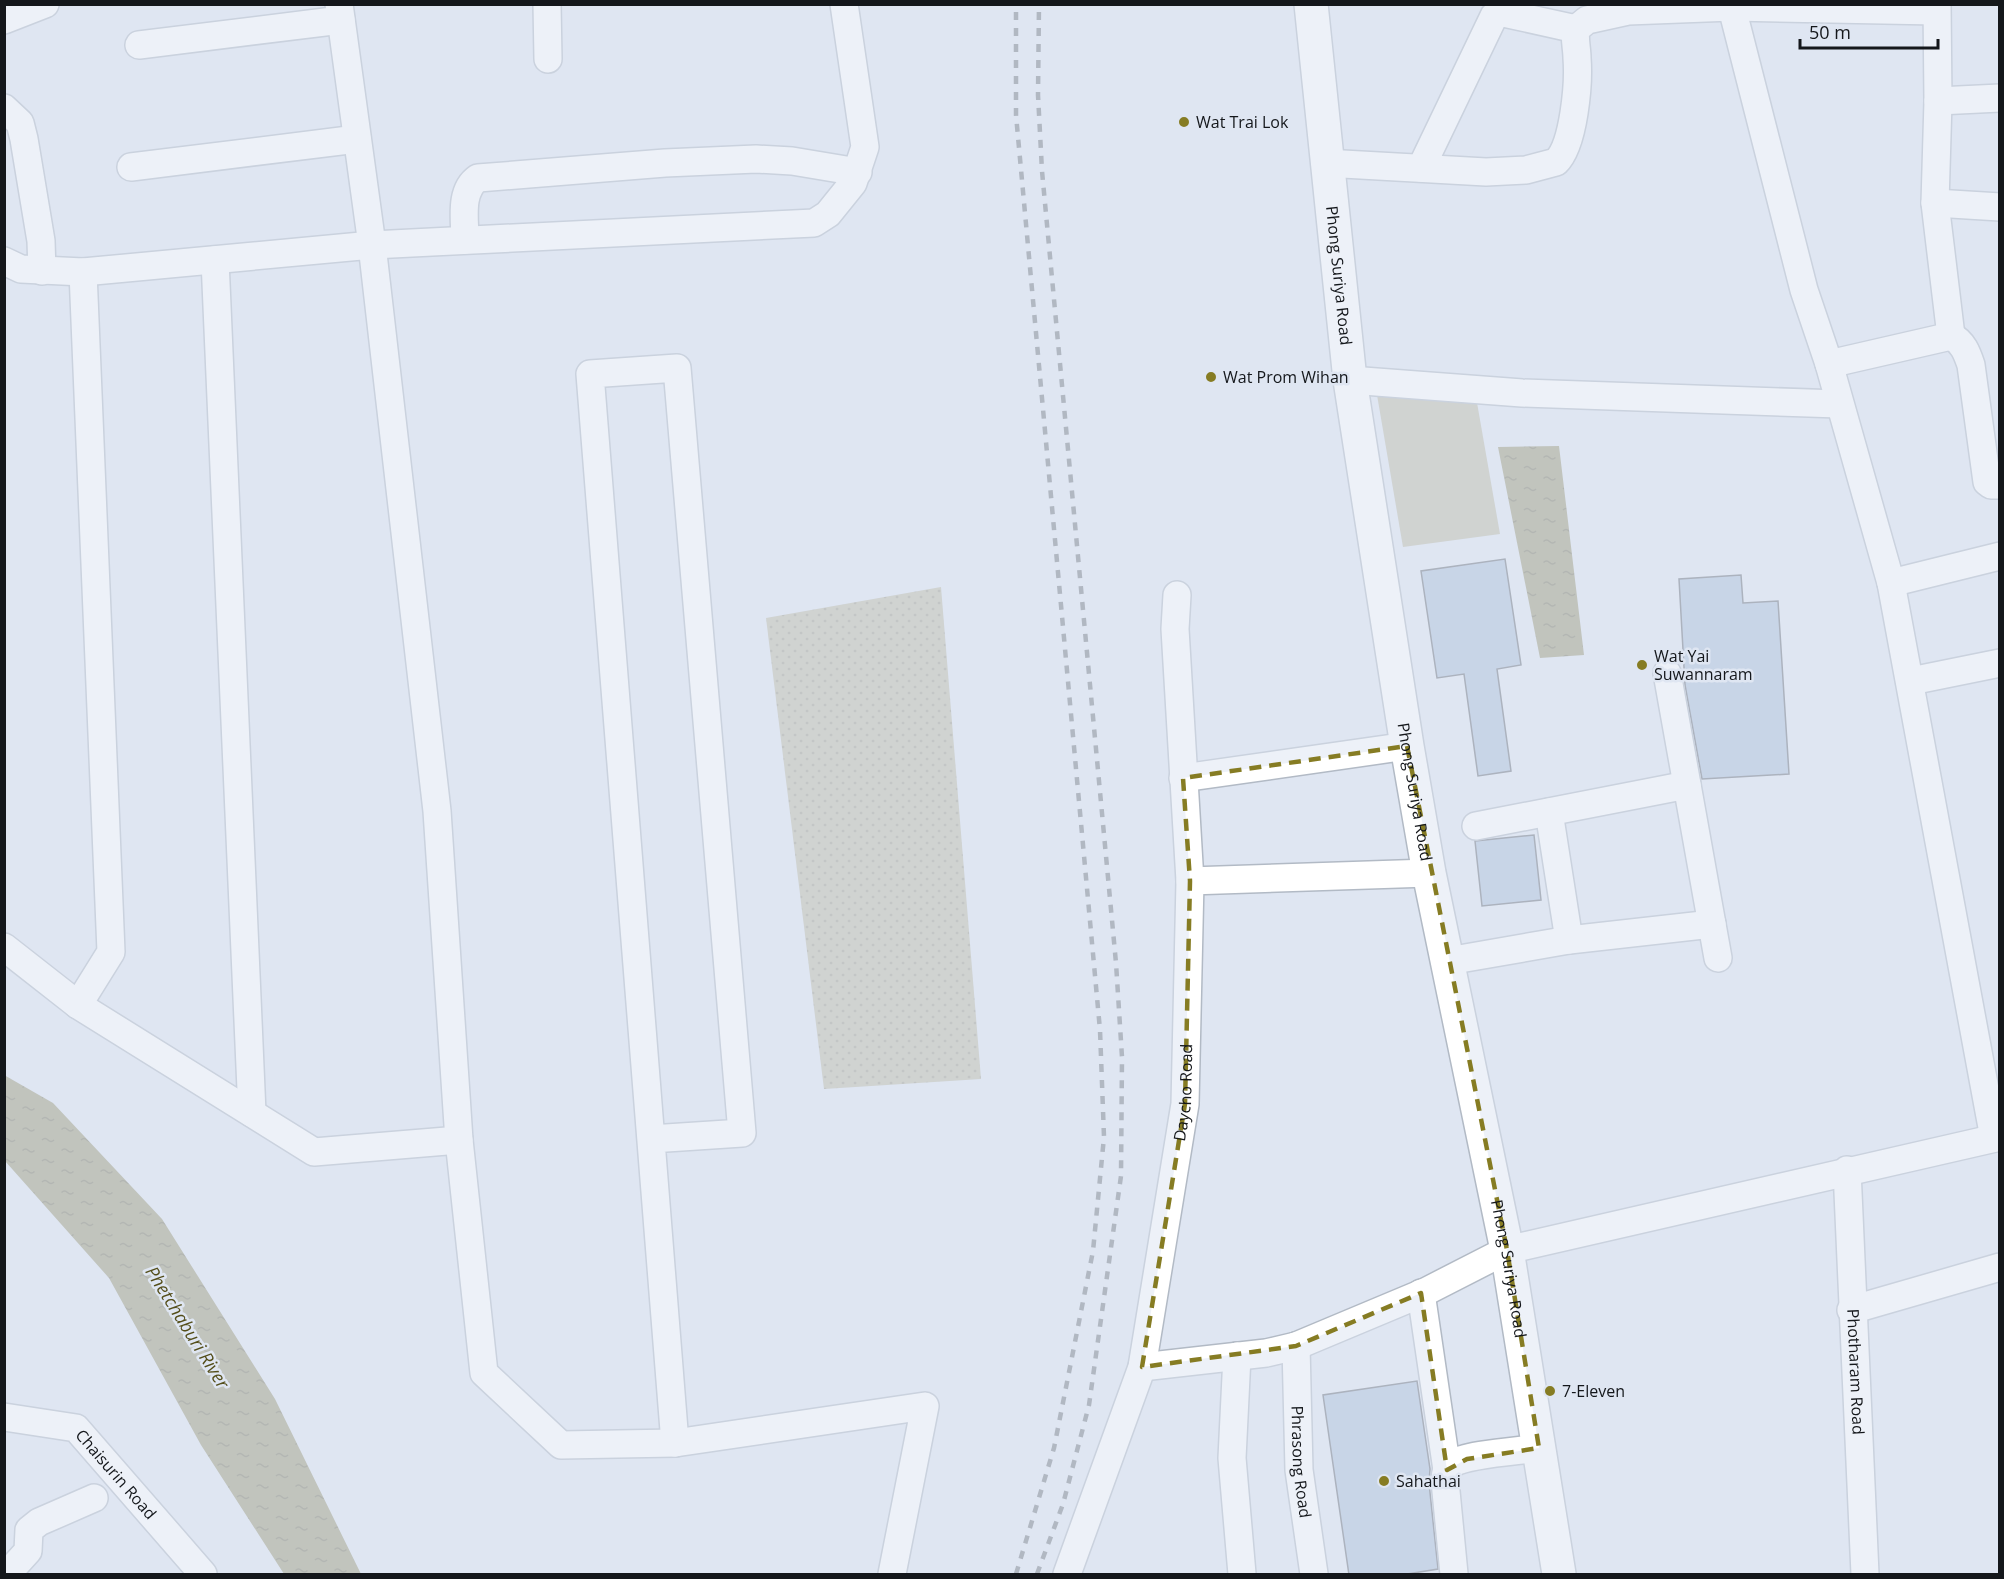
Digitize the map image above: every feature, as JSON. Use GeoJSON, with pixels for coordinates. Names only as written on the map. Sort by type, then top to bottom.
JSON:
{"type":"FeatureCollection","features":[{"type":"Feature","properties":{"kind":"main road","name":"Phong Suriya Road"},"geometry":{"type":"LineString","coordinates":[[1311,4],[1325,163],[1350,380],[1407,746],[1429,873],[1507,1250],[1559,1575]]}},
{"type":"Feature","properties":{"kind":"street"},"geometry":{"type":"LineString","coordinates":[[4,20],[45,4]]}},
{"type":"Feature","properties":{"kind":"street"},"geometry":{"type":"LineString","coordinates":[[547,4],[548,59]]}},
{"type":"Feature","properties":{"kind":"street"},"geometry":{"type":"LineString","coordinates":[[4,261],[21,269],[42,272],[83,272],[372,245],[807,224],[828,214],[843,197],[858,171],[865,147],[865,133],[844,4]]}},
{"type":"Feature","properties":{"kind":"street"},"geometry":{"type":"LineString","coordinates":[[1420,168],[1494,16],[1499,12],[1575,29],[1587,20],[1628,11],[1731,6],[1937,8],[1938,101],[1935,203],[1951,336]]}},
{"type":"Feature","properties":{"kind":"street"},"geometry":{"type":"LineString","coordinates":[[1142,1367],[1237,1356],[1296,1346],[1421,1293],[1507,1250],[1996,1137],[1891,583],[1829,364],[1804,290],[1731,6]]}},
{"type":"Feature","properties":{"kind":"street"},"geometry":{"type":"LineString","coordinates":[[139,45],[340,12],[372,245],[437,811],[459,1140],[484,1373],[561,1445],[675,1443],[925,1406],[892,1575]]}},
{"type":"Feature","properties":{"kind":"street"},"geometry":{"type":"LineString","coordinates":[[1325,163],[1506,171],[1542,168],[1556,162],[1565,149],[1574,110],[1578,69],[1575,29]]}},
{"type":"Feature","properties":{"kind":"street"},"geometry":{"type":"LineString","coordinates":[[1938,101],[2000,98]]}},
{"type":"Feature","properties":{"kind":"street"},"geometry":{"type":"LineString","coordinates":[[4,108],[20,123],[24,139],[41,242],[42,272]]}},
{"type":"Feature","properties":{"kind":"street"},"geometry":{"type":"LineString","coordinates":[[131,168],[357,139]]}},
{"type":"Feature","properties":{"kind":"street"},"geometry":{"type":"LineString","coordinates":[[465,240],[466,192],[470,183],[478,178],[665,163],[756,159],[792,161],[858,171]]}},
{"type":"Feature","properties":{"kind":"street"},"geometry":{"type":"LineString","coordinates":[[1935,203],[2000,207]]}},
{"type":"Feature","properties":{"kind":"street"},"geometry":{"type":"LineString","coordinates":[[215,260],[252,1113]]}},
{"type":"Feature","properties":{"kind":"street"},"geometry":{"type":"LineString","coordinates":[[78,1005],[111,952],[83,272]]}},
{"type":"Feature","properties":{"kind":"street"},"geometry":{"type":"LineString","coordinates":[[1829,364],[1951,336],[1958,339],[1966,350],[1971,365],[1985,477],[1989,485],[2000,485]]}},
{"type":"Feature","properties":{"kind":"street"},"geometry":{"type":"LineString","coordinates":[[651,1139],[742,1133],[676,368],[590,374],[675,1443]]}},
{"type":"Feature","properties":{"kind":"street"},"geometry":{"type":"LineString","coordinates":[[1350,380],[1522,393],[1839,404]]}},
{"type":"Feature","properties":{"kind":"street"},"geometry":{"type":"LineString","coordinates":[[1891,583],[2000,556]]}},
{"type":"Feature","properties":{"kind":"street","name":"Daycho Road"},"geometry":{"type":"LineString","coordinates":[[1067,1575],[1142,1367],[1185,1104],[1190,881],[1176,629],[1177,596]]}},
{"type":"Feature","properties":{"kind":"street"},"geometry":{"type":"LineString","coordinates":[[1911,681],[2000,663]]}},
{"type":"Feature","properties":{"kind":"street"},"geometry":{"type":"LineString","coordinates":[[1667,673],[1718,958]]}},
{"type":"Feature","properties":{"kind":"street"},"geometry":{"type":"LineString","coordinates":[[1183,778],[1407,746]]}},
{"type":"Feature","properties":{"kind":"street"},"geometry":{"type":"LineString","coordinates":[[1476,826],[1687,785]]}},
{"type":"Feature","properties":{"kind":"street"},"geometry":{"type":"LineString","coordinates":[[1549,812],[1569,940]]}},
{"type":"Feature","properties":{"kind":"street"},"geometry":{"type":"LineString","coordinates":[[1190,881],[1429,873]]}},
{"type":"Feature","properties":{"kind":"street"},"geometry":{"type":"LineString","coordinates":[[1448,960],[1569,940],[1712,924]]}},
{"type":"Feature","properties":{"kind":"street"},"geometry":{"type":"LineString","coordinates":[[4,947],[78,1005],[314,1152],[459,1140]]}},
{"type":"Feature","properties":{"kind":"street","name":"Photharam Road"},"geometry":{"type":"LineString","coordinates":[[1847,1170],[1851,1310],[1865,1575]]}},
{"type":"Feature","properties":{"kind":"street"},"geometry":{"type":"LineString","coordinates":[[1851,1310],[2000,1267]]}},
{"type":"Feature","properties":{"kind":"street"},"geometry":{"type":"LineString","coordinates":[[1421,1293],[1447,1470],[1445,1481],[1454,1575]]}},
{"type":"Feature","properties":{"kind":"street","name":"Phrasong Road"},"geometry":{"type":"LineString","coordinates":[[1296,1346],[1299,1470],[1314,1575]]}},
{"type":"Feature","properties":{"kind":"street"},"geometry":{"type":"LineString","coordinates":[[1237,1356],[1232,1458],[1242,1575]]}},
{"type":"Feature","properties":{"kind":"street","name":"Chaisurin Road"},"geometry":{"type":"LineString","coordinates":[[4,1417],[76,1428],[203,1575]]}},
{"type":"Feature","properties":{"kind":"street"},"geometry":{"type":"LineString","coordinates":[[1447,1470],[1453,1463],[1467,1459],[1539,1448]]}},
{"type":"Feature","properties":{"kind":"street"},"geometry":{"type":"LineString","coordinates":[[7,1575],[28,1551],[29,1530],[39,1522],[94,1498]]}},
{"type":"Feature","properties":{"kind":"highlighted area"},"geometry":{"type":"Polygon","coordinates":[[[1407,746],[1507,1250],[1539,1448],[1467,1459],[1447,1470],[1421,1293],[1296,1346],[1142,1367],[1185,1104],[1190,881],[1183,778],[1407,746]]]}},
{"type":"Feature","properties":{"kind":"shaded area"},"geometry":{"type":"Polygon","coordinates":[[[1376,389],[1476,397],[1500,534],[1403,547],[1376,389]]]}},
{"type":"Feature","properties":{"kind":"shaded area"},"geometry":{"type":"Polygon","coordinates":[[[941,587],[981,1079],[824,1089],[766,618],[941,587]]]}},
{"type":"Feature","properties":{"kind":"water"},"geometry":{"type":"Polygon","coordinates":[[[1559,446],[1584,655],[1540,658],[1498,447],[1559,446]]]}},
{"type":"Feature","properties":{"kind":"water","name":"Phetchaburi River"},"geometry":{"type":"Polygon","coordinates":[[[4,1075],[53,1103],[162,1219],[275,1399],[361,1574],[284,1574],[201,1445],[109,1278],[5,1161],[4,1075]]]}},
{"type":"Feature","properties":{"kind":"building"},"geometry":{"type":"Polygon","coordinates":[[[1505,559],[1521,665],[1497,669],[1511,771],[1478,776],[1464,674],[1437,678],[1421,571],[1505,559]]]}},
{"type":"Feature","properties":{"kind":"building"},"geometry":{"type":"Polygon","coordinates":[[[1741,575],[1743,603],[1778,601],[1789,774],[1702,779],[1685,685],[1679,579],[1741,575]]]}},
{"type":"Feature","properties":{"kind":"building"},"geometry":{"type":"Polygon","coordinates":[[[1534,835],[1541,900],[1482,906],[1475,841],[1534,835]]]}},
{"type":"Feature","properties":{"kind":"building","name":"Sahathai"},"geometry":{"type":"Polygon","coordinates":[[[1417,1381],[1430,1469],[1429,1483],[1438,1569],[1401,1575],[1349,1575],[1323,1395],[1417,1381]]]}},
{"type":"Feature","properties":{"kind":"railway"},"geometry":{"type":"LineString","coordinates":[[1016,4],[1016,115],[1100,1030],[1104,1137],[1093,1251],[1054,1448],[1016,1574]]}},
{"type":"Feature","properties":{"kind":"railway"},"geometry":{"type":"LineString","coordinates":[[1037,1574],[1063,1504],[1089,1405],[1121,1176],[1122,1057],[1116,963],[1042,171],[1038,95],[1039,4]]}},
{"type":"Feature","properties":{"kind":"place","name":"Wat Trai Lok"},"geometry":{"type":"Point","coordinates":[1184,122]}},
{"type":"Feature","properties":{"kind":"place","name":"Wat Prom Wihan"},"geometry":{"type":"Point","coordinates":[1211,377]}},
{"type":"Feature","properties":{"kind":"place","name":"Wat Yai Suwannaram"},"geometry":{"type":"Point","coordinates":[1642,665]}},
{"type":"Feature","properties":{"kind":"place","name":"7-Eleven"},"geometry":{"type":"Point","coordinates":[1550,1391]}},
{"type":"Feature","properties":{"kind":"place","name":"Sahathai"},"geometry":{"type":"Point","coordinates":[1384,1481]}}]}
